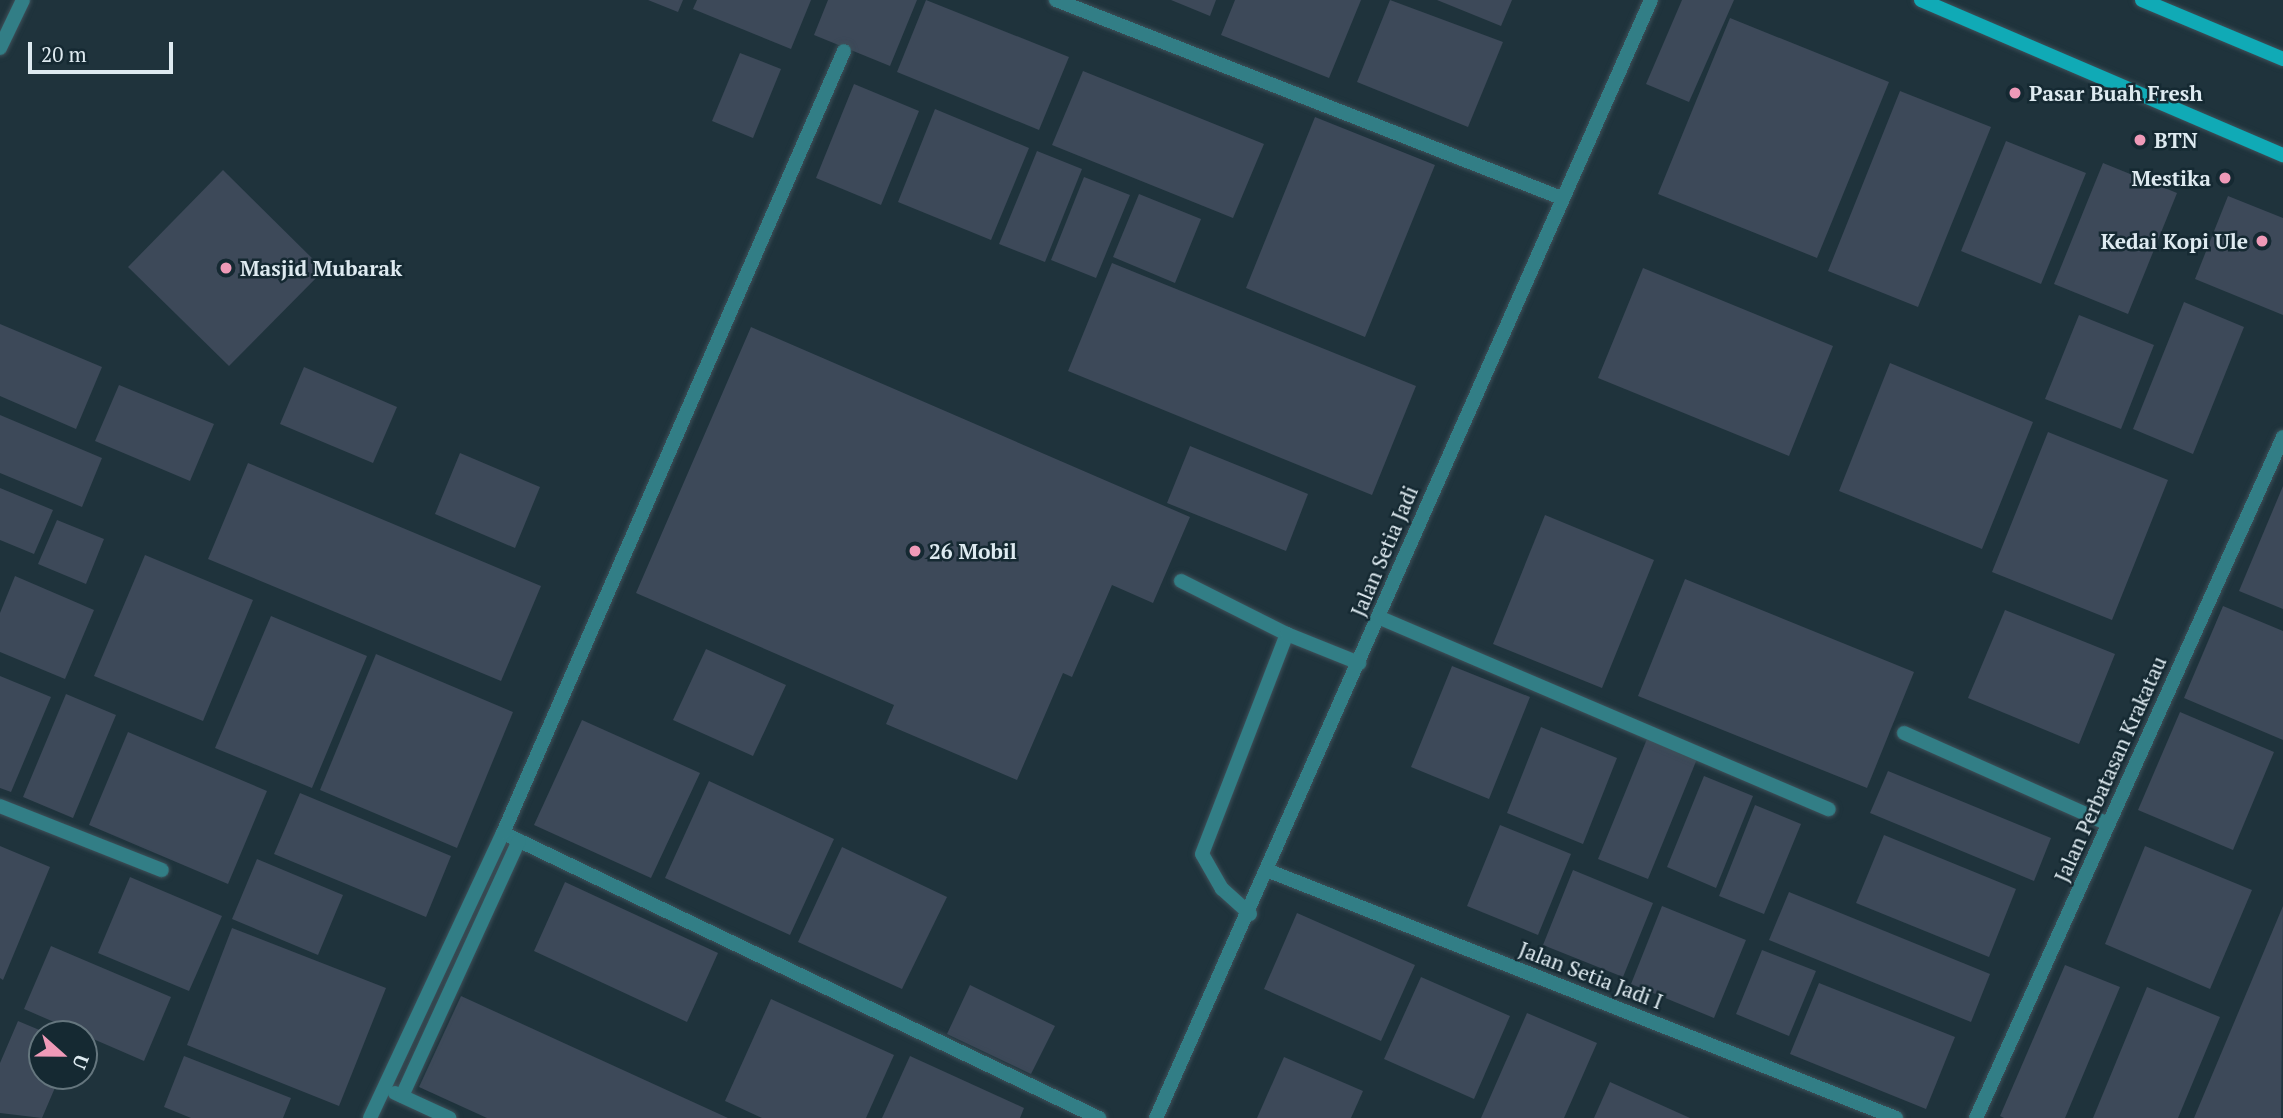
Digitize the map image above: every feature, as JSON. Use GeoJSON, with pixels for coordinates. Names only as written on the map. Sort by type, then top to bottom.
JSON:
{"type":"FeatureCollection","features":[{"type":"Feature","properties":{"kind":"main road"},"geometry":{"type":"LineString","coordinates":[[1921,0],[2283,155]]}},
{"type":"Feature","properties":{"kind":"main road"},"geometry":{"type":"LineString","coordinates":[[2142,0],[2283,59]]}},
{"type":"Feature","properties":{"kind":"street"},"geometry":{"type":"LineString","coordinates":[[0,48],[23,0]]}},
{"type":"Feature","properties":{"kind":"street"},"geometry":{"type":"LineString","coordinates":[[1056,0],[1559,197]]}},
{"type":"Feature","properties":{"kind":"street","name":"Jalan Setia Jadi"},"geometry":{"type":"LineString","coordinates":[[1156,1118],[1269,871],[1559,197],[1651,0]]}},
{"type":"Feature","properties":{"kind":"street"},"geometry":{"type":"LineString","coordinates":[[370,1118],[503,834],[844,51]]}},
{"type":"Feature","properties":{"kind":"street","name":"Jalan Perbatasan Krakatau"},"geometry":{"type":"LineString","coordinates":[[1976,1118],[2283,437]]}},
{"type":"Feature","properties":{"kind":"street"},"geometry":{"type":"LineString","coordinates":[[1181,581],[1287,634],[1359,663]]}},
{"type":"Feature","properties":{"kind":"street"},"geometry":{"type":"LineString","coordinates":[[1378,617],[1829,809]]}},
{"type":"Feature","properties":{"kind":"street"},"geometry":{"type":"LineString","coordinates":[[1250,914],[1222,889],[1202,854],[1287,634]]}},
{"type":"Feature","properties":{"kind":"street"},"geometry":{"type":"LineString","coordinates":[[1904,733],[2108,824]]}},
{"type":"Feature","properties":{"kind":"street"},"geometry":{"type":"LineString","coordinates":[[0,806],[162,870]]}},
{"type":"Feature","properties":{"kind":"street"},"geometry":{"type":"LineString","coordinates":[[503,834],[1099,1118]]}},
{"type":"Feature","properties":{"kind":"street"},"geometry":{"type":"LineString","coordinates":[[402,1096],[519,841]]}},
{"type":"Feature","properties":{"kind":"street","name":"Jalan Setia Jadi I"},"geometry":{"type":"LineString","coordinates":[[1269,871],[1896,1118]]}},
{"type":"Feature","properties":{"kind":"street"},"geometry":{"type":"LineString","coordinates":[[384,1087],[449,1118]]}},
{"type":"Feature","properties":{"kind":"building"},"geometry":{"type":"Polygon","coordinates":[[[648,0],[683,0],[678,12],[648,0]]]}},
{"type":"Feature","properties":{"kind":"building"},"geometry":{"type":"Polygon","coordinates":[[[697,0],[811,0],[791,49],[693,9],[697,0]]]}},
{"type":"Feature","properties":{"kind":"building"},"geometry":{"type":"Polygon","coordinates":[[[828,0],[917,0],[890,66],[814,35],[828,0]]]}},
{"type":"Feature","properties":{"kind":"building"},"geometry":{"type":"Polygon","coordinates":[[[926,0],[1069,57],[1039,130],[897,72],[926,0]]]}},
{"type":"Feature","properties":{"kind":"building"},"geometry":{"type":"Polygon","coordinates":[[[1171,0],[1216,0],[1210,16],[1171,0]]]}},
{"type":"Feature","properties":{"kind":"building"},"geometry":{"type":"Polygon","coordinates":[[[1235,0],[1361,0],[1329,78],[1221,35],[1235,0]]]}},
{"type":"Feature","properties":{"kind":"building"},"geometry":{"type":"Polygon","coordinates":[[[1390,0],[1503,42],[1468,127],[1357,82],[1390,0]]]}},
{"type":"Feature","properties":{"kind":"building"},"geometry":{"type":"Polygon","coordinates":[[[1437,0],[1512,0],[1501,26],[1437,0]]]}},
{"type":"Feature","properties":{"kind":"building"},"geometry":{"type":"Polygon","coordinates":[[[1682,0],[1734,0],[1689,102],[1646,84],[1682,0]]]}},
{"type":"Feature","properties":{"kind":"building"},"geometry":{"type":"Polygon","coordinates":[[[1730,18],[1889,82],[1817,258],[1658,194],[1730,18]]]}},
{"type":"Feature","properties":{"kind":"building"},"geometry":{"type":"Polygon","coordinates":[[[740,53],[781,69],[753,138],[712,121],[740,53]]]}},
{"type":"Feature","properties":{"kind":"building"},"geometry":{"type":"Polygon","coordinates":[[[1083,71],[1264,144],[1233,218],[1052,145],[1083,71]]]}},
{"type":"Feature","properties":{"kind":"building"},"geometry":{"type":"Polygon","coordinates":[[[854,84],[919,111],[881,205],[816,178],[854,84]]]}},
{"type":"Feature","properties":{"kind":"building"},"geometry":{"type":"Polygon","coordinates":[[[1900,91],[1991,127],[1918,307],[1828,271],[1900,91]]]}},
{"type":"Feature","properties":{"kind":"building"},"geometry":{"type":"Polygon","coordinates":[[[935,109],[1029,148],[991,240],[898,202],[935,109]]]}},
{"type":"Feature","properties":{"kind":"building"},"geometry":{"type":"Polygon","coordinates":[[[1315,117],[1435,165],[1365,337],[1246,288],[1315,117]]]}},
{"type":"Feature","properties":{"kind":"building"},"geometry":{"type":"Polygon","coordinates":[[[2006,141],[2086,173],[2041,284],[1961,251],[2006,141]]]}},
{"type":"Feature","properties":{"kind":"building"},"geometry":{"type":"Polygon","coordinates":[[[1037,151],[1082,169],[1045,262],[999,244],[1037,151]]]}},
{"type":"Feature","properties":{"kind":"building"},"geometry":{"type":"Polygon","coordinates":[[[2103,163],[2177,193],[2128,314],[2054,284],[2103,163]]]}},
{"type":"Feature","properties":{"kind":"building","name":"Masjid Mubarak"},"geometry":{"type":"Polygon","coordinates":[[[223,170],[324,270],[229,366],[128,267],[223,170]]]}},
{"type":"Feature","properties":{"kind":"building"},"geometry":{"type":"Polygon","coordinates":[[[1084,177],[1130,195],[1096,278],[1051,260],[1084,177]]]}},
{"type":"Feature","properties":{"kind":"building"},"geometry":{"type":"Polygon","coordinates":[[[1139,194],[1201,219],[1175,283],[1113,257],[1139,194]]]}},
{"type":"Feature","properties":{"kind":"building"},"geometry":{"type":"Polygon","coordinates":[[[2228,196],[2283,218],[2283,315],[2195,279],[2228,196]]]}},
{"type":"Feature","properties":{"kind":"building"},"geometry":{"type":"Polygon","coordinates":[[[1112,263],[1416,386],[1372,495],[1068,371],[1112,263]]]}},
{"type":"Feature","properties":{"kind":"building"},"geometry":{"type":"Polygon","coordinates":[[[1643,268],[1833,346],[1789,456],[1598,378],[1643,268]]]}},
{"type":"Feature","properties":{"kind":"building"},"geometry":{"type":"Polygon","coordinates":[[[2184,302],[2244,327],[2193,454],[2133,429],[2184,302]]]}},
{"type":"Feature","properties":{"kind":"building"},"geometry":{"type":"Polygon","coordinates":[[[2079,315],[2154,345],[2121,429],[2045,399],[2079,315]]]}},
{"type":"Feature","properties":{"kind":"building"},"geometry":{"type":"Polygon","coordinates":[[[0,324],[102,367],[76,429],[0,396],[0,324]]]}},
{"type":"Feature","properties":{"kind":"building","name":"26 Mobil"},"geometry":{"type":"Polygon","coordinates":[[[751,327],[1190,517],[1153,603],[1112,585],[1072,677],[1063,673],[1017,780],[886,724],[894,705],[636,593],[751,327]]]}},
{"type":"Feature","properties":{"kind":"building"},"geometry":{"type":"Polygon","coordinates":[[[1890,363],[2033,422],[1982,549],[1839,491],[1890,363]]]}},
{"type":"Feature","properties":{"kind":"building"},"geometry":{"type":"Polygon","coordinates":[[[304,367],[397,407],[373,463],[280,424],[304,367]]]}},
{"type":"Feature","properties":{"kind":"building"},"geometry":{"type":"Polygon","coordinates":[[[119,385],[214,424],[190,481],[95,441],[119,385]]]}},
{"type":"Feature","properties":{"kind":"building"},"geometry":{"type":"Polygon","coordinates":[[[0,415],[102,458],[82,507],[0,473],[0,415]]]}},
{"type":"Feature","properties":{"kind":"building"},"geometry":{"type":"Polygon","coordinates":[[[2048,432],[2168,480],[2112,620],[1992,572],[2048,432]]]}},
{"type":"Feature","properties":{"kind":"building"},"geometry":{"type":"Polygon","coordinates":[[[1190,446],[1308,494],[1286,551],[1167,503],[1190,446]]]}},
{"type":"Feature","properties":{"kind":"building"},"geometry":{"type":"Polygon","coordinates":[[[460,453],[540,487],[515,548],[435,514],[460,453]]]}},
{"type":"Feature","properties":{"kind":"building"},"geometry":{"type":"Polygon","coordinates":[[[248,463],[541,586],[501,681],[208,559],[248,463]]]}},
{"type":"Feature","properties":{"kind":"building"},"geometry":{"type":"Polygon","coordinates":[[[2283,486],[2283,609],[2239,591],[2283,486]]]}},
{"type":"Feature","properties":{"kind":"building"},"geometry":{"type":"Polygon","coordinates":[[[0,488],[53,510],[34,554],[0,540],[0,488]]]}},
{"type":"Feature","properties":{"kind":"building"},"geometry":{"type":"Polygon","coordinates":[[[1545,515],[1654,560],[1602,688],[1493,644],[1545,515]]]}},
{"type":"Feature","properties":{"kind":"building"},"geometry":{"type":"Polygon","coordinates":[[[57,520],[104,539],[86,584],[38,564],[57,520]]]}},
{"type":"Feature","properties":{"kind":"building"},"geometry":{"type":"Polygon","coordinates":[[[145,555],[253,600],[203,721],[94,676],[145,555]]]}},
{"type":"Feature","properties":{"kind":"building"},"geometry":{"type":"Polygon","coordinates":[[[15,576],[94,610],[65,679],[0,652],[0,613],[15,576]]]}},
{"type":"Feature","properties":{"kind":"building"},"geometry":{"type":"Polygon","coordinates":[[[1685,579],[1914,672],[1867,788],[1638,696],[1685,579]]]}},
{"type":"Feature","properties":{"kind":"building"},"geometry":{"type":"Polygon","coordinates":[[[2223,606],[2283,631],[2283,740],[2184,698],[2223,606]]]}},
{"type":"Feature","properties":{"kind":"building"},"geometry":{"type":"Polygon","coordinates":[[[2005,610],[2115,654],[2079,744],[1968,698],[2005,610]]]}},
{"type":"Feature","properties":{"kind":"building"},"geometry":{"type":"Polygon","coordinates":[[[271,616],[367,656],[312,788],[215,748],[271,616]]]}},
{"type":"Feature","properties":{"kind":"building"},"geometry":{"type":"Polygon","coordinates":[[[706,649],[786,685],[753,756],[673,720],[706,649]]]}},
{"type":"Feature","properties":{"kind":"building"},"geometry":{"type":"Polygon","coordinates":[[[376,654],[513,712],[457,848],[320,790],[376,654]]]}},
{"type":"Feature","properties":{"kind":"building"},"geometry":{"type":"Polygon","coordinates":[[[1452,666],[1530,697],[1489,799],[1411,767],[1452,666]]]}},
{"type":"Feature","properties":{"kind":"building"},"geometry":{"type":"Polygon","coordinates":[[[0,676],[51,697],[11,792],[0,788],[0,676]]]}},
{"type":"Feature","properties":{"kind":"building"},"geometry":{"type":"Polygon","coordinates":[[[66,694],[116,715],[73,818],[23,797],[66,694]]]}},
{"type":"Feature","properties":{"kind":"building"},"geometry":{"type":"Polygon","coordinates":[[[2180,712],[2274,752],[2233,850],[2138,810],[2180,712]]]}},
{"type":"Feature","properties":{"kind":"building"},"geometry":{"type":"Polygon","coordinates":[[[582,720],[700,773],[651,878],[534,825],[582,720]]]}},
{"type":"Feature","properties":{"kind":"building"},"geometry":{"type":"Polygon","coordinates":[[[1541,727],[1617,758],[1583,844],[1507,813],[1541,727]]]}},
{"type":"Feature","properties":{"kind":"building"},"geometry":{"type":"Polygon","coordinates":[[[128,732],[267,791],[228,884],[89,825],[128,732]]]}},
{"type":"Feature","properties":{"kind":"building"},"geometry":{"type":"Polygon","coordinates":[[[1647,739],[1697,759],[1648,879],[1598,859],[1647,739]]]}},
{"type":"Feature","properties":{"kind":"building"},"geometry":{"type":"Polygon","coordinates":[[[1888,771],[2051,838],[2034,881],[1870,813],[1888,771]]]}},
{"type":"Feature","properties":{"kind":"building"},"geometry":{"type":"Polygon","coordinates":[[[1704,776],[1753,796],[1716,888],[1667,867],[1704,776]]]}},
{"type":"Feature","properties":{"kind":"building"},"geometry":{"type":"Polygon","coordinates":[[[709,781],[834,839],[790,935],[665,878],[709,781]]]}},
{"type":"Feature","properties":{"kind":"building"},"geometry":{"type":"Polygon","coordinates":[[[300,793],[451,856],[426,917],[274,854],[300,793]]]}},
{"type":"Feature","properties":{"kind":"building"},"geometry":{"type":"Polygon","coordinates":[[[1755,805],[1801,824],[1764,914],[1719,896],[1755,805]]]}},
{"type":"Feature","properties":{"kind":"building"},"geometry":{"type":"Polygon","coordinates":[[[1500,825],[1571,854],[1538,935],[1467,906],[1500,825]]]}},
{"type":"Feature","properties":{"kind":"building"},"geometry":{"type":"Polygon","coordinates":[[[1884,835],[2016,889],[1989,957],[1856,903],[1884,835]]]}},
{"type":"Feature","properties":{"kind":"building"},"geometry":{"type":"Polygon","coordinates":[[[0,846],[50,867],[3,980],[0,978],[0,846]]]}},
{"type":"Feature","properties":{"kind":"building"},"geometry":{"type":"Polygon","coordinates":[[[2145,846],[2252,890],[2210,989],[2105,944],[2145,846]]]}},
{"type":"Feature","properties":{"kind":"building"},"geometry":{"type":"Polygon","coordinates":[[[842,847],[947,897],[902,989],[798,942],[842,847]]]}},
{"type":"Feature","properties":{"kind":"building"},"geometry":{"type":"Polygon","coordinates":[[[257,859],[343,895],[318,955],[232,919],[257,859]]]}},
{"type":"Feature","properties":{"kind":"building"},"geometry":{"type":"Polygon","coordinates":[[[1573,870],[1653,903],[1623,977],[1543,945],[1573,870]]]}},
{"type":"Feature","properties":{"kind":"building"},"geometry":{"type":"Polygon","coordinates":[[[130,877],[222,916],[189,991],[98,953],[130,877]]]}},
{"type":"Feature","properties":{"kind":"building"},"geometry":{"type":"Polygon","coordinates":[[[565,882],[718,953],[687,1022],[534,951],[565,882]]]}},
{"type":"Feature","properties":{"kind":"building"},"geometry":{"type":"Polygon","coordinates":[[[1789,892],[1990,974],[1971,1022],[1769,940],[1789,892]]]}},
{"type":"Feature","properties":{"kind":"building"},"geometry":{"type":"Polygon","coordinates":[[[1662,906],[1746,940],[1714,1018],[1631,984],[1662,906]]]}},
{"type":"Feature","properties":{"kind":"building"},"geometry":{"type":"Polygon","coordinates":[[[2283,906],[2281,1118],[2194,1118],[2283,906]]]}},
{"type":"Feature","properties":{"kind":"building"},"geometry":{"type":"Polygon","coordinates":[[[1297,913],[1415,965],[1381,1041],[1264,989],[1297,913]]]}},
{"type":"Feature","properties":{"kind":"building"},"geometry":{"type":"Polygon","coordinates":[[[232,928],[386,988],[339,1106],[187,1045],[232,928]]]}},
{"type":"Feature","properties":{"kind":"building"},"geometry":{"type":"Polygon","coordinates":[[[51,946],[171,997],[144,1061],[98,1041],[98,1020],[49,1020],[24,1009],[51,946]]]}},
{"type":"Feature","properties":{"kind":"building"},"geometry":{"type":"Polygon","coordinates":[[[1762,950],[1816,971],[1789,1036],[1736,1014],[1762,950]]]}},
{"type":"Feature","properties":{"kind":"building"},"geometry":{"type":"Polygon","coordinates":[[[2065,965],[2120,987],[2065,1118],[2004,1118],[2000,1116],[2065,965]]]}},
{"type":"Feature","properties":{"kind":"building"},"geometry":{"type":"Polygon","coordinates":[[[1421,977],[1510,1016],[1474,1099],[1384,1059],[1421,977]]]}},
{"type":"Feature","properties":{"kind":"building"},"geometry":{"type":"Polygon","coordinates":[[[1819,983],[1955,1037],[1926,1109],[1790,1054],[1819,983]]]}},
{"type":"Feature","properties":{"kind":"building"},"geometry":{"type":"Polygon","coordinates":[[[970,985],[1055,1026],[1031,1074],[947,1034],[970,985]]]}},
{"type":"Feature","properties":{"kind":"building"},"geometry":{"type":"Polygon","coordinates":[[[2147,987],[2220,1017],[2178,1118],[2093,1118],[2147,987]]]}},
{"type":"Feature","properties":{"kind":"building"},"geometry":{"type":"Polygon","coordinates":[[[461,996],[728,1118],[487,1118],[419,1087],[461,996]]]}},
{"type":"Feature","properties":{"kind":"building"},"geometry":{"type":"Polygon","coordinates":[[[771,999],[894,1055],[866,1118],[762,1118],[725,1101],[771,999]]]}},
{"type":"Feature","properties":{"kind":"building"},"geometry":{"type":"Polygon","coordinates":[[[1527,1013],[1597,1043],[1564,1118],[1481,1118],[1527,1013]]]}},
{"type":"Feature","properties":{"kind":"building"},"geometry":{"type":"Polygon","coordinates":[[[18,1021],[28,1025],[28,1090],[54,1090],[42,1118],[0,1113],[0,1063],[18,1021]]]}},
{"type":"Feature","properties":{"kind":"building"},"geometry":{"type":"Polygon","coordinates":[[[184,1056],[291,1098],[283,1118],[191,1118],[164,1107],[184,1056]]]}},
{"type":"Feature","properties":{"kind":"building"},"geometry":{"type":"Polygon","coordinates":[[[910,1056],[1024,1108],[1020,1118],[882,1118],[910,1056]]]}},
{"type":"Feature","properties":{"kind":"building"},"geometry":{"type":"Polygon","coordinates":[[[1284,1057],[1363,1091],[1351,1118],[1257,1118],[1284,1057]]]}},
{"type":"Feature","properties":{"kind":"building"},"geometry":{"type":"Polygon","coordinates":[[[1610,1082],[1690,1118],[1594,1118],[1610,1082]]]}},
{"type":"Feature","properties":{"kind":"place","name":"Pasar Buah Fresh"},"geometry":{"type":"Point","coordinates":[2015,93]}},
{"type":"Feature","properties":{"kind":"place","name":"BTN"},"geometry":{"type":"Point","coordinates":[2140,140]}},
{"type":"Feature","properties":{"kind":"place","name":"Mestika"},"geometry":{"type":"Point","coordinates":[2225,178]}},
{"type":"Feature","properties":{"kind":"place","name":"Kedai Kopi Ule"},"geometry":{"type":"Point","coordinates":[2262,241]}},
{"type":"Feature","properties":{"kind":"place","name":"Masjid Mubarak"},"geometry":{"type":"Point","coordinates":[226,268]}},
{"type":"Feature","properties":{"kind":"place","name":"26 Mobil"},"geometry":{"type":"Point","coordinates":[915,551]}}]}
